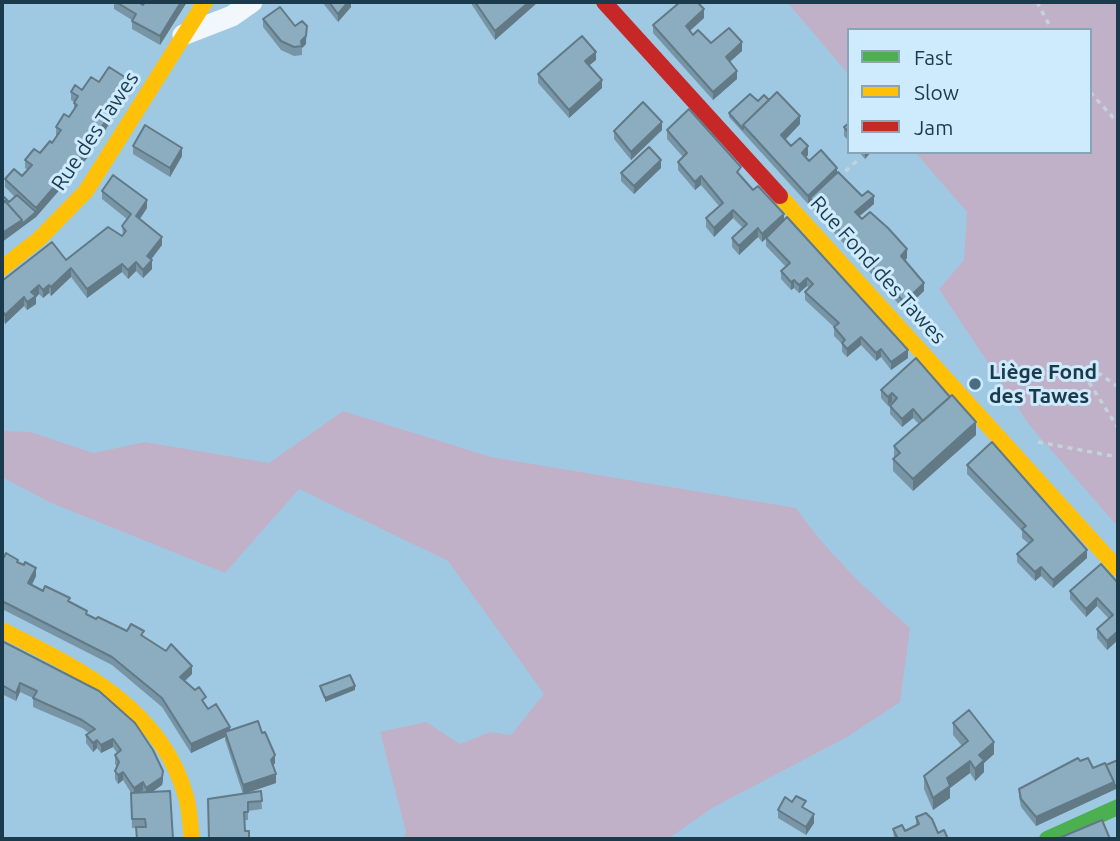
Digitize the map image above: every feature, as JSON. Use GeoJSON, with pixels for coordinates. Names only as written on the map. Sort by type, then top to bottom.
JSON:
{"type":"FeatureCollection","features":[{"type":"Feature","properties":{"kind":"street","name":"Rue des Tawes"},"geometry":{"type":"LineString","coordinates":[[2,268],[39,239],[86,191],[205,2]]}},
{"type":"Feature","properties":{"kind":"street"},"geometry":{"type":"LineString","coordinates":[[183,34],[232,16],[252,2]]}},
{"type":"Feature","properties":{"kind":"street","name":"Rue Fond des Tawes"},"geometry":{"type":"LineString","coordinates":[[604,2],[1118,569]]}},
{"type":"Feature","properties":{"kind":"street"},"geometry":{"type":"LineString","coordinates":[[2,630],[102,683],[138,712],[171,753],[183,779],[192,839]]}},
{"type":"Feature","properties":{"kind":"street"},"geometry":{"type":"LineString","coordinates":[[1047,839],[1118,807]]}},
{"type":"Feature","properties":{"kind":"path"},"geometry":{"type":"LineString","coordinates":[[1037,2],[1051,28]]}},
{"type":"Feature","properties":{"kind":"path"},"geometry":{"type":"LineString","coordinates":[[1092,94],[1118,123]]}},
{"type":"Feature","properties":{"kind":"path"},"geometry":{"type":"LineString","coordinates":[[833,183],[860,158]]}},
{"type":"Feature","properties":{"kind":"path"},"geometry":{"type":"LineString","coordinates":[[1118,387],[1100,374],[1087,379],[1118,428]]}},
{"type":"Feature","properties":{"kind":"path"},"geometry":{"type":"LineString","coordinates":[[1034,440],[1118,457]]}},
{"type":"Feature","properties":{"kind":"shaded area"},"geometry":{"type":"Polygon","coordinates":[[[787,2],[1118,2],[1118,527],[1030,426],[939,289],[964,260],[967,212],[917,154],[1092,154],[1092,28],[847,28],[847,73],[787,2]]]}},
{"type":"Feature","properties":{"kind":"shaded area"},"geometry":{"type":"Polygon","coordinates":[[[343,411],[491,457],[796,508],[821,541],[849,571],[910,628],[900,702],[847,737],[712,808],[668,839],[403,839],[406,832],[380,732],[426,722],[460,744],[490,732],[511,735],[544,694],[448,561],[299,489],[225,573],[49,502],[2,477],[2,431],[31,432],[93,453],[145,442],[269,463],[343,411]]]}},
{"type":"Feature","properties":{"kind":"building"},"geometry":{"type":"Polygon","coordinates":[[[116,2],[138,2],[143,5],[145,2],[181,2],[160,36],[132,21],[136,14],[116,2]]]}},
{"type":"Feature","properties":{"kind":"building"},"geometry":{"type":"Polygon","coordinates":[[[329,2],[348,2],[338,14],[329,2]]]}},
{"type":"Feature","properties":{"kind":"building"},"geometry":{"type":"Polygon","coordinates":[[[475,2],[529,2],[495,31],[475,2]]]}},
{"type":"Feature","properties":{"kind":"building"},"geometry":{"type":"Polygon","coordinates":[[[680,2],[697,2],[704,9],[686,26],[693,35],[698,30],[711,43],[729,28],[742,42],[726,57],[737,71],[713,92],[653,25],[680,2]]]}},
{"type":"Feature","properties":{"kind":"building"},"geometry":{"type":"Polygon","coordinates":[[[280,7],[295,26],[302,21],[307,26],[306,36],[301,41],[302,46],[294,47],[281,41],[263,19],[280,7]]]}},
{"type":"Feature","properties":{"kind":"building"},"geometry":{"type":"Polygon","coordinates":[[[582,36],[596,52],[585,61],[602,80],[569,110],[538,74],[582,36]]]}},
{"type":"Feature","properties":{"kind":"building"},"geometry":{"type":"Polygon","coordinates":[[[109,67],[131,81],[89,147],[36,208],[5,179],[14,169],[22,176],[32,165],[25,160],[34,149],[40,153],[50,141],[52,143],[61,130],[56,127],[64,114],[69,117],[77,105],[74,103],[78,96],[71,92],[75,85],[82,90],[91,77],[99,82],[109,67]]]}},
{"type":"Feature","properties":{"kind":"building"},"geometry":{"type":"Polygon","coordinates":[[[777,92],[800,116],[781,135],[791,146],[800,138],[808,146],[802,153],[809,161],[821,150],[837,168],[808,196],[743,125],[777,92]]]}},
{"type":"Feature","properties":{"kind":"building"},"geometry":{"type":"Polygon","coordinates":[[[750,94],[758,101],[764,95],[769,100],[743,125],[743,129],[729,113],[750,94]]]}},
{"type":"Feature","properties":{"kind":"building"},"geometry":{"type":"Polygon","coordinates":[[[643,102],[662,122],[631,152],[614,131],[643,102]]]}},
{"type":"Feature","properties":{"kind":"building"},"geometry":{"type":"Polygon","coordinates":[[[689,109],[741,167],[737,172],[753,190],[758,186],[784,214],[762,234],[758,228],[739,246],[732,238],[747,224],[733,210],[714,228],[706,218],[723,203],[701,176],[695,182],[678,162],[687,153],[667,130],[689,109]]]}},
{"type":"Feature","properties":{"kind":"building"},"geometry":{"type":"Polygon","coordinates":[[[145,125],[182,148],[170,168],[133,146],[145,125]]]}},
{"type":"Feature","properties":{"kind":"building"},"geometry":{"type":"Polygon","coordinates":[[[649,147],[661,160],[634,186],[621,173],[649,147]]]}},
{"type":"Feature","properties":{"kind":"building"},"geometry":{"type":"Polygon","coordinates":[[[838,172],[862,196],[868,191],[874,196],[855,212],[862,219],[870,212],[907,249],[901,256],[924,283],[904,302],[810,198],[838,172]]]}},
{"type":"Feature","properties":{"kind":"building"},"geometry":{"type":"Polygon","coordinates":[[[113,175],[147,200],[136,216],[162,237],[147,256],[152,260],[143,270],[136,262],[128,270],[122,264],[87,289],[71,268],[51,287],[49,285],[43,290],[39,285],[31,292],[36,296],[27,302],[24,297],[5,315],[2,314],[2,281],[52,242],[66,260],[108,227],[122,236],[126,231],[122,226],[131,214],[102,191],[113,175]]]}},
{"type":"Feature","properties":{"kind":"building"},"geometry":{"type":"Polygon","coordinates":[[[17,195],[36,212],[22,224],[22,220],[2,201],[4,197],[9,202],[17,195]]]}},
{"type":"Feature","properties":{"kind":"building"},"geometry":{"type":"Polygon","coordinates":[[[5,201],[22,220],[2,233],[2,204],[5,201]]]}},
{"type":"Feature","properties":{"kind":"building"},"geometry":{"type":"Polygon","coordinates":[[[787,217],[908,350],[891,362],[881,349],[876,353],[861,337],[847,349],[842,343],[845,340],[834,327],[839,323],[805,292],[813,284],[807,278],[799,285],[794,280],[791,282],[781,271],[790,263],[766,238],[787,217]]]}},
{"type":"Feature","properties":{"kind":"building"},"geometry":{"type":"Polygon","coordinates":[[[916,358],[950,397],[923,421],[913,409],[902,419],[890,406],[897,398],[892,393],[888,397],[881,390],[916,358]]]}},
{"type":"Feature","properties":{"kind":"building"},"geometry":{"type":"Polygon","coordinates":[[[952,395],[976,422],[913,479],[893,459],[900,453],[894,446],[952,395]]]}},
{"type":"Feature","properties":{"kind":"building"},"geometry":{"type":"Polygon","coordinates":[[[992,442],[1087,550],[1053,580],[1041,567],[1035,572],[1017,554],[1033,540],[1022,529],[1026,526],[967,465],[992,442]]]}},
{"type":"Feature","properties":{"kind":"building"},"geometry":{"type":"Polygon","coordinates":[[[6,553],[18,560],[17,562],[24,565],[25,562],[36,568],[28,583],[43,591],[45,586],[70,598],[68,601],[96,619],[98,617],[127,631],[131,624],[144,631],[141,635],[166,651],[171,644],[192,666],[180,677],[195,690],[199,687],[206,697],[202,700],[208,709],[216,704],[230,727],[191,744],[162,698],[112,657],[2,601],[2,556],[6,553]]]}},
{"type":"Feature","properties":{"kind":"building"},"geometry":{"type":"Polygon","coordinates":[[[1101,564],[1118,583],[1118,631],[1107,641],[1097,629],[1113,615],[1097,598],[1086,609],[1070,591],[1101,564]]]}},
{"type":"Feature","properties":{"kind":"building"},"geometry":{"type":"Polygon","coordinates":[[[2,641],[99,691],[135,723],[153,750],[163,771],[162,777],[146,788],[143,782],[134,788],[123,772],[118,775],[115,771],[119,762],[115,755],[121,750],[113,739],[101,745],[97,740],[93,743],[86,735],[95,729],[82,720],[33,698],[37,691],[20,683],[16,693],[2,685],[2,641]]]}},
{"type":"Feature","properties":{"kind":"building"},"geometry":{"type":"Polygon","coordinates":[[[350,675],[355,686],[325,698],[320,686],[350,675]]]}},
{"type":"Feature","properties":{"kind":"building"},"geometry":{"type":"Polygon","coordinates":[[[969,710],[994,742],[979,755],[984,760],[975,769],[970,761],[947,778],[950,786],[933,798],[924,776],[968,741],[953,723],[969,710]]]}},
{"type":"Feature","properties":{"kind":"building"},"geometry":{"type":"Polygon","coordinates":[[[258,721],[275,755],[271,760],[276,774],[243,785],[225,732],[258,721]]]}},
{"type":"Feature","properties":{"kind":"building"},"geometry":{"type":"Polygon","coordinates":[[[1078,758],[1080,761],[1088,758],[1093,768],[1105,763],[1114,782],[1036,817],[1021,799],[1019,789],[1078,758]]]}},
{"type":"Feature","properties":{"kind":"building"},"geometry":{"type":"Polygon","coordinates":[[[1118,760],[1118,784],[1114,786],[1106,765],[1118,760]]]}},
{"type":"Feature","properties":{"kind":"building"},"geometry":{"type":"Polygon","coordinates":[[[170,791],[173,839],[137,839],[136,827],[146,827],[145,819],[132,819],[131,793],[170,791]]]}},
{"type":"Feature","properties":{"kind":"building"},"geometry":{"type":"Polygon","coordinates":[[[261,791],[262,801],[248,802],[248,812],[244,812],[245,831],[249,831],[249,839],[209,839],[208,799],[261,791]]]}},
{"type":"Feature","properties":{"kind":"building"},"geometry":{"type":"Polygon","coordinates":[[[796,796],[806,801],[802,807],[814,814],[806,827],[778,810],[785,797],[792,802],[796,796]]]}},
{"type":"Feature","properties":{"kind":"building"},"geometry":{"type":"Polygon","coordinates":[[[926,813],[938,833],[944,830],[948,839],[898,839],[893,829],[902,825],[905,831],[919,824],[916,817],[926,813]]]}},
{"type":"Feature","properties":{"kind":"building"},"geometry":{"type":"Polygon","coordinates":[[[1102,820],[1110,839],[1057,839],[1102,820]]]}},
{"type":"Feature","properties":{"kind":"traffic: fast"},"geometry":{"type":"LineString","coordinates":[[1047,839],[1118,807]]}},
{"type":"Feature","properties":{"kind":"traffic: slow"},"geometry":{"type":"LineString","coordinates":[[2,268],[39,239],[86,191],[205,2]]}},
{"type":"Feature","properties":{"kind":"traffic: slow"},"geometry":{"type":"LineString","coordinates":[[780,196],[1118,569]]}},
{"type":"Feature","properties":{"kind":"traffic: slow"},"geometry":{"type":"LineString","coordinates":[[2,630],[87,676],[114,694],[137,715],[158,739],[174,766],[187,802],[192,839]]}},
{"type":"Feature","properties":{"kind":"traffic: jam"},"geometry":{"type":"LineString","coordinates":[[604,2],[780,196]]}},
{"type":"Feature","properties":{"kind":"place","name":"Liège Fond des Tawes"},"geometry":{"type":"Point","coordinates":[975,384]}}]}
